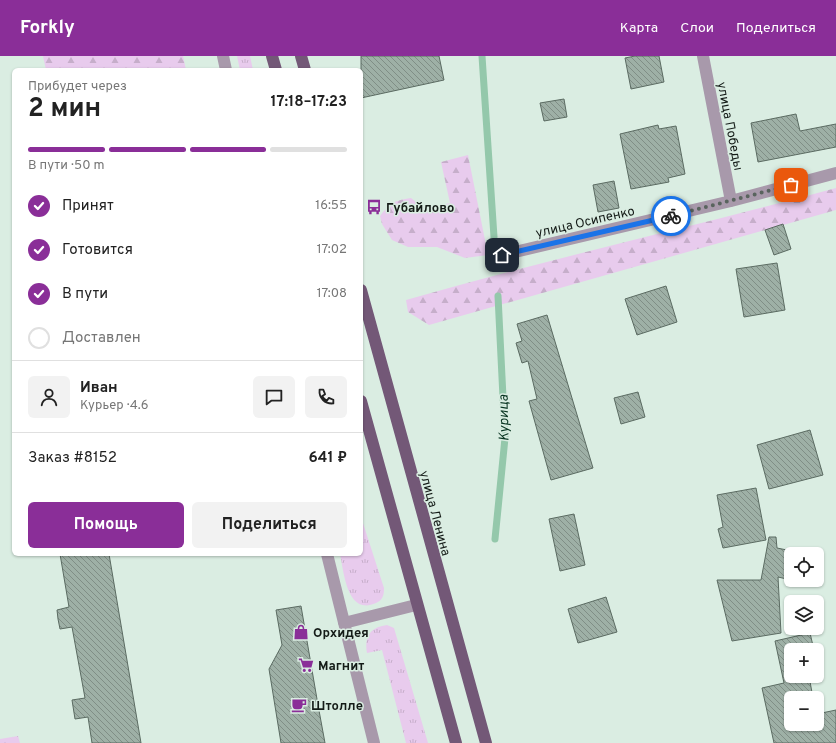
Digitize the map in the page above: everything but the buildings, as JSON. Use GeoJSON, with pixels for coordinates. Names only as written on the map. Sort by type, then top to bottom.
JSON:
{"type":"FeatureCollection","features":[{"type":"Feature","properties":{"kind":"main road"},"geometry":{"type":"LineString","coordinates":[[272,56],[275,68]]}},
{"type":"Feature","properties":{"kind":"main road"},"geometry":{"type":"LineString","coordinates":[[301,56],[304,68]]}},
{"type":"Feature","properties":{"kind":"main road","name":"улица Ленина"},"geometry":{"type":"LineString","coordinates":[[363,297],[486,743]]}},
{"type":"Feature","properties":{"kind":"main road"},"geometry":{"type":"LineString","coordinates":[[363,408],[416,605],[456,743]]}},
{"type":"Feature","properties":{"kind":"street"},"geometry":{"type":"LineString","coordinates":[[224,56],[226,68]]}},
{"type":"Feature","properties":{"kind":"street","name":"улица Победы"},"geometry":{"type":"LineString","coordinates":[[703,56],[731,201]]}},
{"type":"Feature","properties":{"kind":"street","name":"улица Осипенко"},"geometry":{"type":"LineString","coordinates":[[502,255],[731,201],[836,173]]}},
{"type":"Feature","properties":{"kind":"street"},"geometry":{"type":"LineString","coordinates":[[327,556],[374,743]]}},
{"type":"Feature","properties":{"kind":"street"},"geometry":{"type":"LineString","coordinates":[[344,623],[416,605]]}},
{"type":"Feature","properties":{"kind":"green space"},"geometry":{"type":"Polygon","coordinates":[[[43,56],[183,56],[186,68],[46,68],[43,56]]]}},
{"type":"Feature","properties":{"kind":"green space"},"geometry":{"type":"Polygon","coordinates":[[[237,56],[250,56],[253,68],[240,68],[237,56]]]}},
{"type":"Feature","properties":{"kind":"green space"},"geometry":{"type":"Polygon","coordinates":[[[468,155],[488,255],[465,258],[437,247],[408,247],[392,240],[382,224],[380,216],[384,211],[393,203],[411,198],[425,209],[450,203],[441,162],[468,155]]]}},
{"type":"Feature","properties":{"kind":"green space"},"geometry":{"type":"Polygon","coordinates":[[[836,188],[836,210],[429,325],[408,312],[406,300],[836,188]]]}},
{"type":"Feature","properties":{"kind":"green space"},"geometry":{"type":"Polygon","coordinates":[[[363,523],[384,588],[382,599],[376,603],[366,605],[359,604],[353,598],[346,581],[340,556],[363,556],[363,523]]]}},
{"type":"Feature","properties":{"kind":"green space"},"geometry":{"type":"Polygon","coordinates":[[[387,625],[394,628],[428,743],[406,743],[382,650],[367,653],[366,642],[372,631],[381,626],[387,625]]]}},
{"type":"Feature","properties":{"kind":"green space"},"geometry":{"type":"Polygon","coordinates":[[[18,736],[20,743],[0,743],[0,739],[18,736]]]}},
{"type":"Feature","properties":{"kind":"waterway","name":"Курица"},"geometry":{"type":"LineString","coordinates":[[482,56],[494,237]]}},
{"type":"Feature","properties":{"kind":"waterway","name":"Курица"},"geometry":{"type":"LineString","coordinates":[[495,539],[505,438],[498,296]]}},
{"type":"Feature","properties":{"kind":"way so far"},"geometry":{"type":"LineString","coordinates":[[671,216],[791,185]]}},
{"type":"Feature","properties":{"kind":"place","name":"Губайлово"},"geometry":{"type":"Point","coordinates":[374,207]}},
{"type":"Feature","properties":{"kind":"place","name":"Орхидея"},"geometry":{"type":"Point","coordinates":[301,632]}},
{"type":"Feature","properties":{"kind":"place","name":"Магнит"},"geometry":{"type":"Point","coordinates":[306,665]}},
{"type":"Feature","properties":{"kind":"place","name":"Штолле"},"geometry":{"type":"Point","coordinates":[299,705]}},
{"type":"Feature","properties":{"kind":"route"},"geometry":{"type":"LineString","coordinates":[[502,255],[671,216]]}}]}
